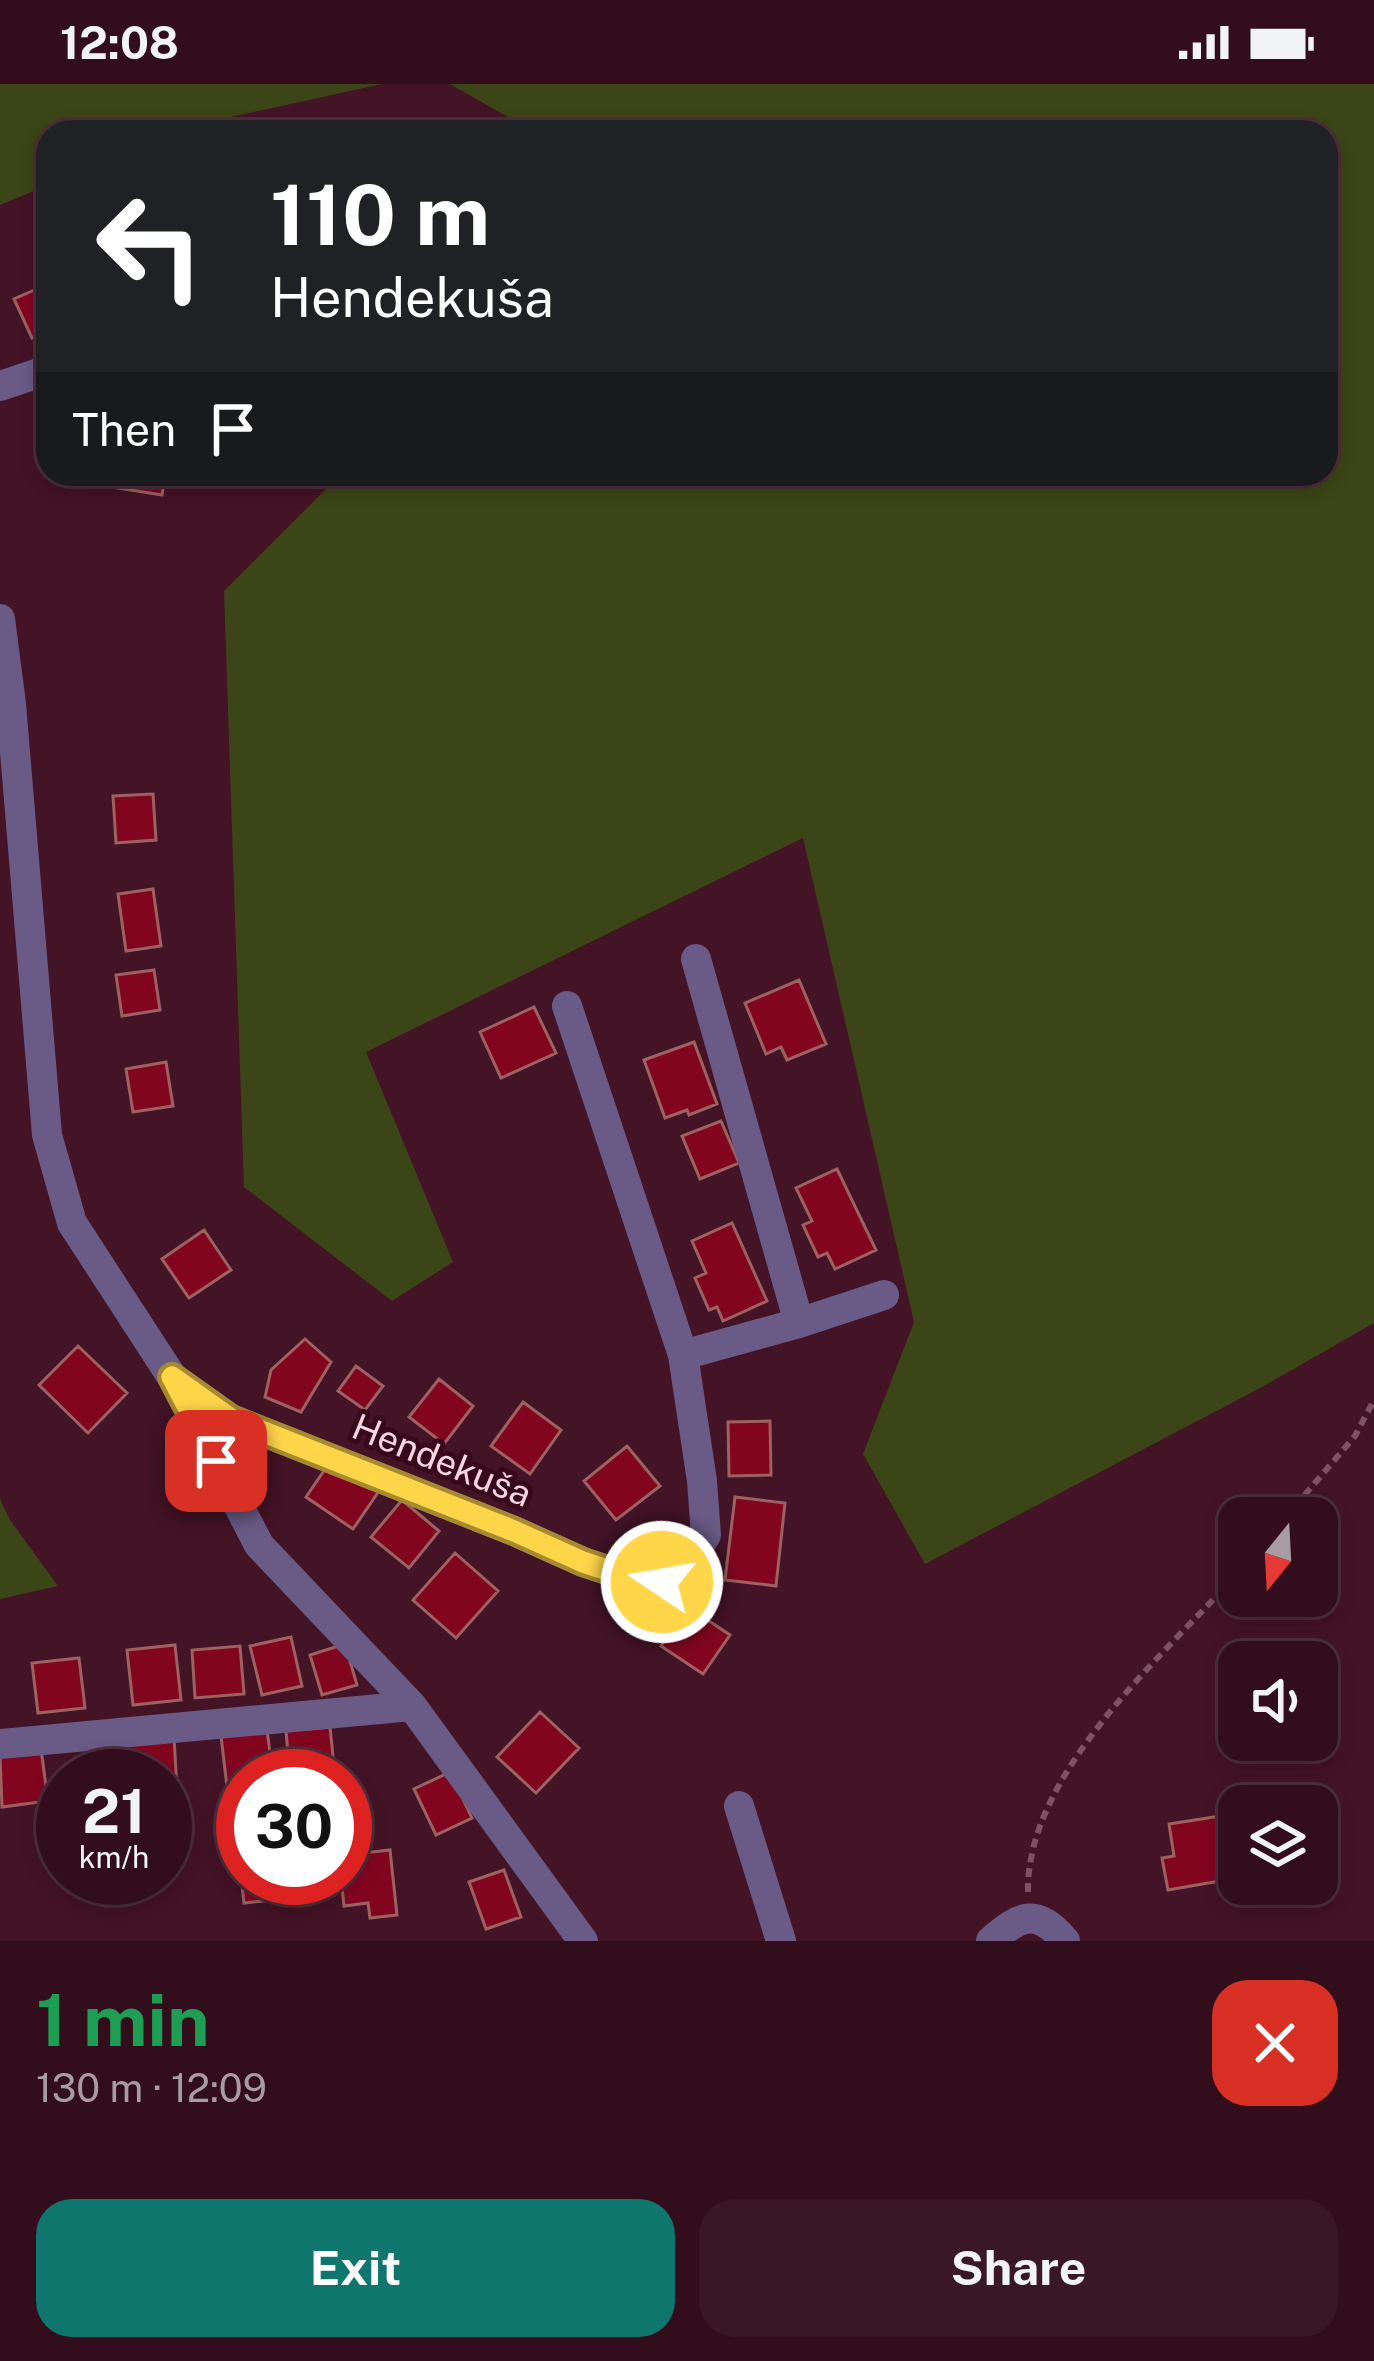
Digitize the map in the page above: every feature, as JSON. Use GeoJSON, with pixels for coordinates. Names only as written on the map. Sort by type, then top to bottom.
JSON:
{"type":"FeatureCollection","features":[{"type":"Feature","properties":{"kind":"street"},"geometry":{"type":"LineString","coordinates":[[0,386],[36,374]]}},
{"type":"Feature","properties":{"kind":"street","name":"Hendekuša"},"geometry":{"type":"LineString","coordinates":[[0,619],[46,1135],[72,1222],[172,1377],[260,1544],[412,1706],[583,1941]]}},
{"type":"Feature","properties":{"kind":"street"},"geometry":{"type":"LineString","coordinates":[[696,959],[799,1323]]}},
{"type":"Feature","properties":{"kind":"street","name":"Hendekuša"},"geometry":{"type":"LineString","coordinates":[[172,1377],[231,1419],[583,1562],[640,1581],[662,1582],[680,1575],[706,1535],[683,1355],[567,1006]]}},
{"type":"Feature","properties":{"kind":"street"},"geometry":{"type":"LineString","coordinates":[[683,1355],[884,1295]]}},
{"type":"Feature","properties":{"kind":"street"},"geometry":{"type":"LineString","coordinates":[[0,1744],[412,1706]]}},
{"type":"Feature","properties":{"kind":"street"},"geometry":{"type":"LineString","coordinates":[[739,1806],[781,1941]]}},
{"type":"Feature","properties":{"kind":"street"},"geometry":{"type":"LineString","coordinates":[[991,1941],[1028,1918],[1050,1923],[1065,1941]]}},
{"type":"Feature","properties":{"kind":"path"},"geometry":{"type":"LineString","coordinates":[[1303,1497],[1354,1436],[1374,1400]]}},
{"type":"Feature","properties":{"kind":"path"},"geometry":{"type":"LineString","coordinates":[[1028,1918],[1028,1867],[1041,1822],[1070,1770],[1112,1708],[1218,1594]]}},
{"type":"Feature","properties":{"kind":"green space"},"geometry":{"type":"Polygon","coordinates":[[[0,84],[382,84],[217,120],[36,120],[36,190],[0,205],[0,84]]]}},
{"type":"Feature","properties":{"kind":"green space"},"geometry":{"type":"Polygon","coordinates":[[[450,84],[1374,84],[1374,1323],[925,1564],[863,1454],[914,1322],[803,838],[366,1052],[453,1262],[392,1301],[244,1187],[224,591],[329,486],[1338,486],[1338,120],[513,120],[450,84]]]}},
{"type":"Feature","properties":{"kind":"green space"},"geometry":{"type":"Polygon","coordinates":[[[0,1499],[10,1520],[58,1586],[0,1599],[0,1499]]]}},
{"type":"Feature","properties":{"kind":"building"},"geometry":{"type":"Polygon","coordinates":[[[36,289],[36,336],[32,338],[14,299],[36,289]]]}},
{"type":"Feature","properties":{"kind":"building"},"geometry":{"type":"Polygon","coordinates":[[[112,486],[163,486],[162,495],[112,486]]]}},
{"type":"Feature","properties":{"kind":"building"},"geometry":{"type":"Polygon","coordinates":[[[153,794],[156,840],[116,843],[113,796],[153,794]]]}},
{"type":"Feature","properties":{"kind":"building"},"geometry":{"type":"Polygon","coordinates":[[[153,889],[161,946],[126,951],[118,894],[153,889]]]}},
{"type":"Feature","properties":{"kind":"building"},"geometry":{"type":"Polygon","coordinates":[[[154,970],[160,1010],[122,1016],[116,975],[154,970]]]}},
{"type":"Feature","properties":{"kind":"building"},"geometry":{"type":"Polygon","coordinates":[[[799,980],[826,1044],[787,1060],[781,1047],[766,1054],[745,1003],[799,980]]]}},
{"type":"Feature","properties":{"kind":"building"},"geometry":{"type":"Polygon","coordinates":[[[534,1007],[556,1053],[501,1078],[480,1032],[534,1007]]]}},
{"type":"Feature","properties":{"kind":"building"},"geometry":{"type":"Polygon","coordinates":[[[694,1042],[717,1104],[665,1118],[644,1060],[694,1042]]]}},
{"type":"Feature","properties":{"kind":"building"},"geometry":{"type":"Polygon","coordinates":[[[166,1062],[173,1106],[133,1112],[126,1069],[166,1062]]]}},
{"type":"Feature","properties":{"kind":"building"},"geometry":{"type":"Polygon","coordinates":[[[721,1121],[739,1163],[700,1179],[682,1136],[721,1121]]]}},
{"type":"Feature","properties":{"kind":"building"},"geometry":{"type":"Polygon","coordinates":[[[837,1169],[876,1250],[835,1269],[827,1253],[818,1257],[803,1225],[812,1221],[796,1188],[837,1169]]]}},
{"type":"Feature","properties":{"kind":"building"},"geometry":{"type":"Polygon","coordinates":[[[732,1223],[767,1301],[723,1321],[717,1307],[709,1310],[695,1278],[706,1273],[692,1241],[732,1223]]]}},
{"type":"Feature","properties":{"kind":"building"},"geometry":{"type":"Polygon","coordinates":[[[204,1230],[231,1270],[189,1298],[162,1259],[204,1230]]]}},
{"type":"Feature","properties":{"kind":"building"},"geometry":{"type":"Polygon","coordinates":[[[305,1339],[331,1362],[301,1412],[265,1397],[271,1370],[305,1339]]]}},
{"type":"Feature","properties":{"kind":"building"},"geometry":{"type":"Polygon","coordinates":[[[78,1346],[127,1393],[88,1433],[39,1385],[78,1346]]]}},
{"type":"Feature","properties":{"kind":"building"},"geometry":{"type":"Polygon","coordinates":[[[356,1366],[383,1386],[365,1410],[338,1391],[356,1366]]]}},
{"type":"Feature","properties":{"kind":"building"},"geometry":{"type":"Polygon","coordinates":[[[439,1379],[473,1406],[444,1444],[409,1417],[439,1379]]]}},
{"type":"Feature","properties":{"kind":"building"},"geometry":{"type":"Polygon","coordinates":[[[523,1402],[561,1430],[530,1474],[491,1446],[523,1402]]]}},
{"type":"Feature","properties":{"kind":"building"},"geometry":{"type":"Polygon","coordinates":[[[770,1421],[771,1475],[729,1476],[728,1422],[770,1421]]]}},
{"type":"Feature","properties":{"kind":"building"},"geometry":{"type":"Polygon","coordinates":[[[627,1446],[660,1486],[616,1520],[584,1481],[627,1446]]]}},
{"type":"Feature","properties":{"kind":"building"},"geometry":{"type":"Polygon","coordinates":[[[332,1459],[379,1491],[353,1529],[306,1497],[332,1459]]]}},
{"type":"Feature","properties":{"kind":"building"},"geometry":{"type":"Polygon","coordinates":[[[735,1497],[785,1503],[776,1586],[725,1580],[735,1497]]]}},
{"type":"Feature","properties":{"kind":"building"},"geometry":{"type":"Polygon","coordinates":[[[402,1500],[439,1531],[409,1568],[371,1537],[402,1500]]]}},
{"type":"Feature","properties":{"kind":"building"},"geometry":{"type":"Polygon","coordinates":[[[455,1553],[498,1591],[456,1638],[413,1600],[455,1553]]]}},
{"type":"Feature","properties":{"kind":"building"},"geometry":{"type":"Polygon","coordinates":[[[688,1607],[730,1635],[703,1674],[661,1646],[688,1607]]]}},
{"type":"Feature","properties":{"kind":"building"},"geometry":{"type":"Polygon","coordinates":[[[291,1637],[302,1686],[262,1695],[250,1646],[291,1637]]]}},
{"type":"Feature","properties":{"kind":"building"},"geometry":{"type":"Polygon","coordinates":[[[345,1644],[357,1685],[322,1695],[310,1655],[345,1644]]]}},
{"type":"Feature","properties":{"kind":"building"},"geometry":{"type":"Polygon","coordinates":[[[175,1645],[181,1700],[133,1705],[127,1650],[175,1645]]]}},
{"type":"Feature","properties":{"kind":"building"},"geometry":{"type":"Polygon","coordinates":[[[240,1646],[244,1694],[195,1698],[192,1650],[240,1646]]]}},
{"type":"Feature","properties":{"kind":"building"},"geometry":{"type":"Polygon","coordinates":[[[79,1658],[85,1708],[38,1713],[32,1663],[79,1658]]]}},
{"type":"Feature","properties":{"kind":"building"},"geometry":{"type":"Polygon","coordinates":[[[540,1712],[579,1748],[536,1793],[497,1757],[540,1712]]]}},
{"type":"Feature","properties":{"kind":"building"},"geometry":{"type":"Polygon","coordinates":[[[330,1727],[332,1749],[288,1749],[286,1731],[330,1727]]]}},
{"type":"Feature","properties":{"kind":"building"},"geometry":{"type":"Polygon","coordinates":[[[267,1730],[269,1749],[223,1749],[221,1736],[267,1730]]]}},
{"type":"Feature","properties":{"kind":"building"},"geometry":{"type":"Polygon","coordinates":[[[174,1737],[175,1749],[124,1749],[123,1741],[174,1737]]]}},
{"type":"Feature","properties":{"kind":"building"},"geometry":{"type":"Polygon","coordinates":[[[36,1750],[36,1803],[2,1807],[0,1755],[36,1750]]]}},
{"type":"Feature","properties":{"kind":"building"},"geometry":{"type":"Polygon","coordinates":[[[450,1772],[472,1818],[436,1835],[414,1789],[450,1772]]]}},
{"type":"Feature","properties":{"kind":"building"},"geometry":{"type":"Polygon","coordinates":[[[1218,1816],[1218,1881],[1168,1890],[1162,1858],[1174,1856],[1169,1824],[1218,1816]]]}},
{"type":"Feature","properties":{"kind":"building"},"geometry":{"type":"Polygon","coordinates":[[[390,1850],[397,1915],[370,1918],[372,1852],[390,1850]]]}},
{"type":"Feature","properties":{"kind":"building"},"geometry":{"type":"Polygon","coordinates":[[[504,1870],[521,1917],[486,1929],[469,1882],[504,1870]]]}},
{"type":"Feature","properties":{"kind":"route"},"geometry":{"type":"LineString","coordinates":[[216,1461],[172,1377],[231,1419],[583,1562],[640,1581],[662,1582]]}}]}
